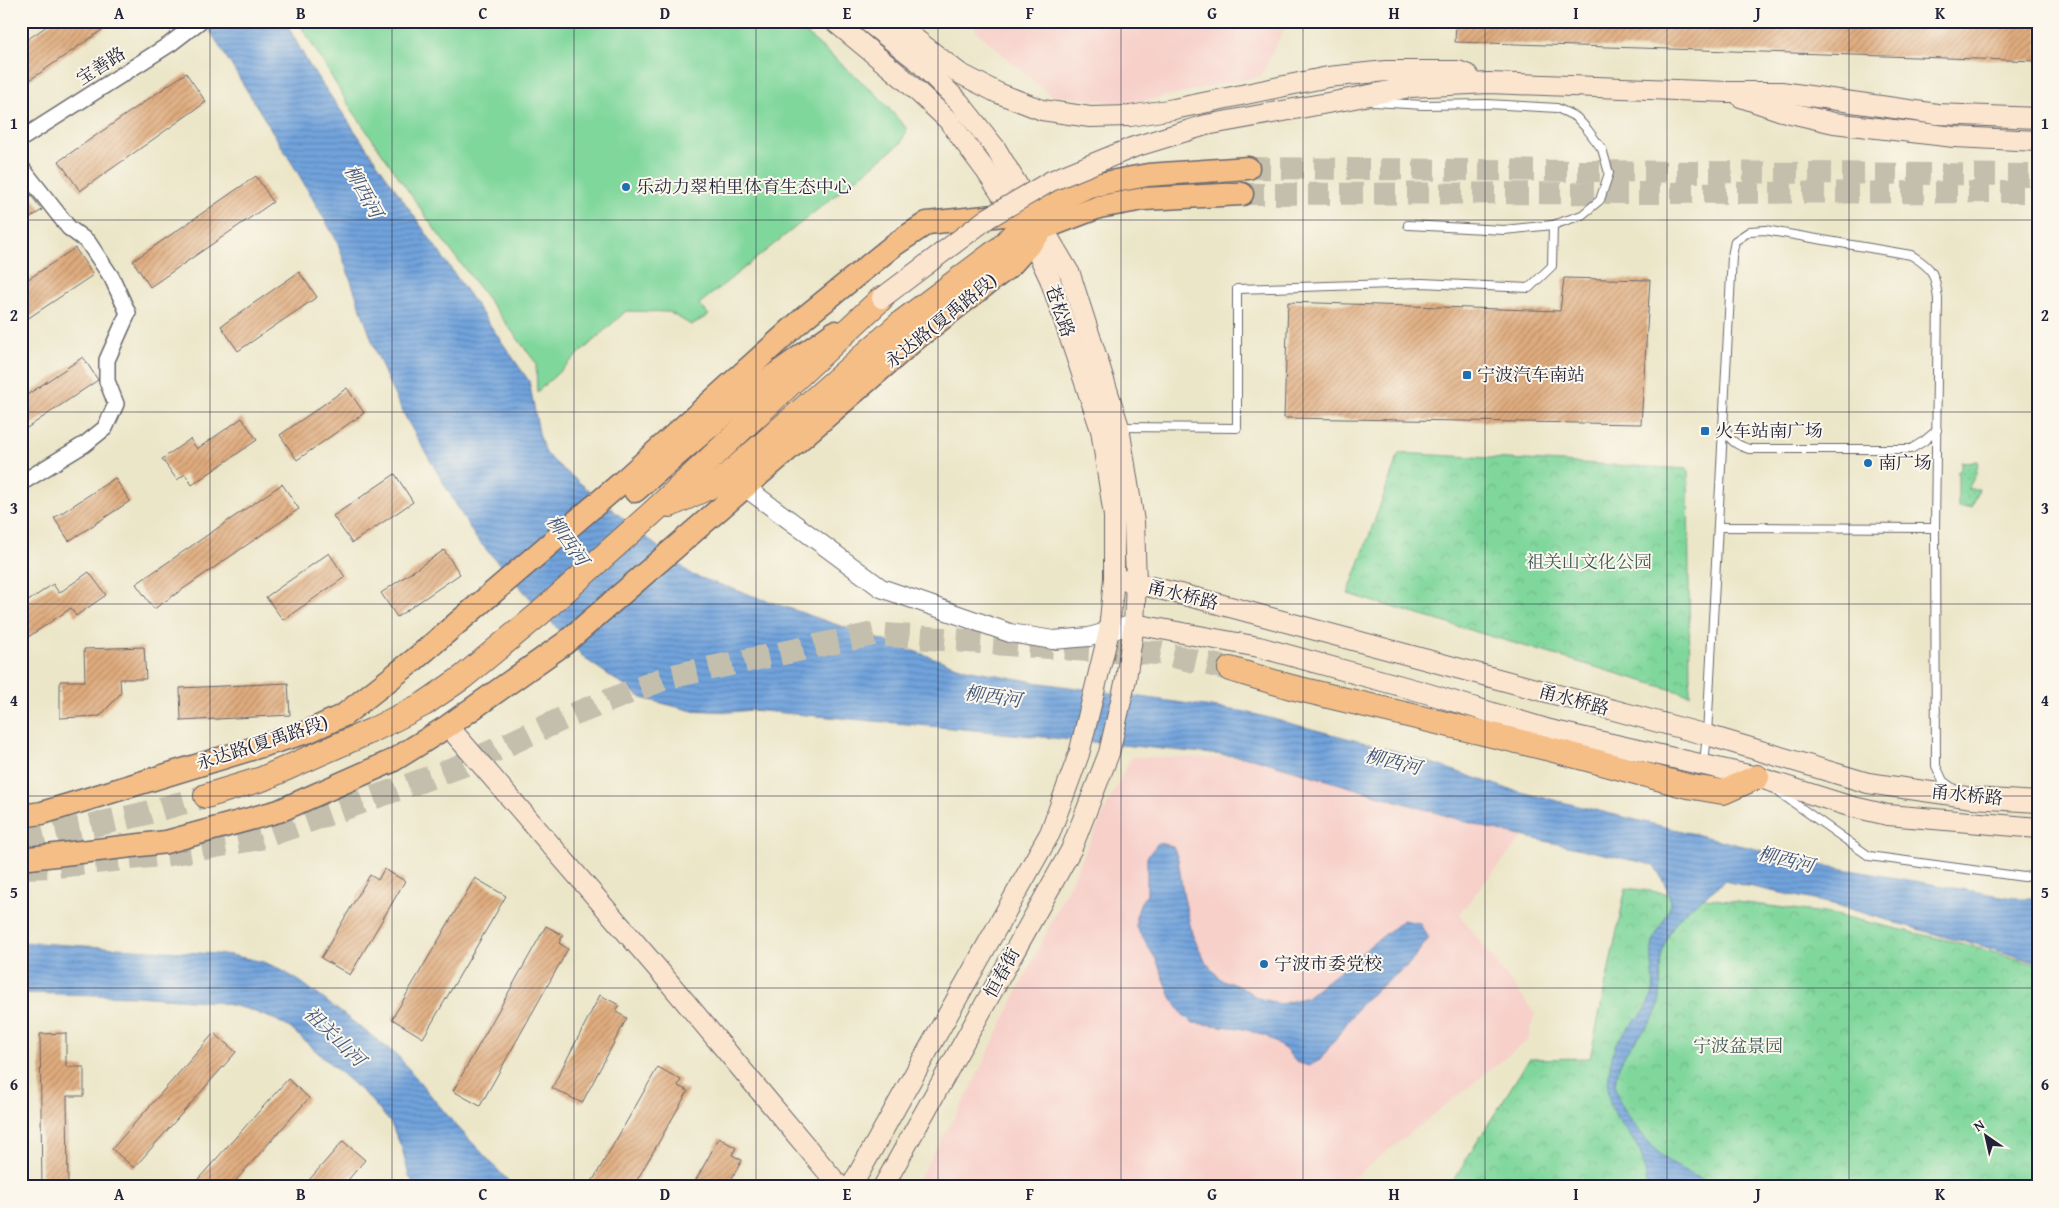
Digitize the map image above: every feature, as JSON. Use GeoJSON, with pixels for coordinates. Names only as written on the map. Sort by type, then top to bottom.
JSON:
{"type":"FeatureCollection","features":[{"type":"Feature","properties":{"kind":"highway"},"geometry":{"type":"LineString","coordinates":[[652,513],[720,482],[902,322],[1033,226]]}},
{"type":"Feature","properties":{"kind":"highway"},"geometry":{"type":"LineString","coordinates":[[206,796],[262,779],[373,730],[424,704],[463,677],[538,616],[652,513],[882,298]]}},
{"type":"Feature","properties":{"kind":"highway"},"geometry":{"type":"LineString","coordinates":[[1230,669],[1291,687],[1546,748],[1687,786],[1723,792],[1757,777]]}},
{"type":"Feature","properties":{"kind":"main road","name":"苍松路"},"geometry":{"type":"LineString","coordinates":[[834,21],[904,79],[948,120],[986,171],[1033,226],[1070,274],[1119,427],[1134,522],[1136,583],[1134,624],[1126,679]]}},
{"type":"Feature","properties":{"kind":"main road","name":"苍松路"},"geometry":{"type":"LineString","coordinates":[[867,21],[919,62],[959,102],[996,149],[1033,226],[1101,430],[1114,516],[1114,578],[1109,632],[1099,676]]}},
{"type":"Feature","properties":{"kind":"main road"},"geometry":{"type":"LineString","coordinates":[[892,21],[959,73],[998,93],[1042,110],[1090,117],[1130,116],[1174,109],[1328,77],[1386,72],[1458,71],[1489,83]]}},
{"type":"Feature","properties":{"kind":"main road"},"geometry":{"type":"LineString","coordinates":[[628,487],[748,393],[882,298],[988,218],[1051,181],[1134,147],[1206,125],[1410,87],[1489,83],[1728,92],[1781,92],[1937,114],[2038,118]]}},
{"type":"Feature","properties":{"kind":"main road"},"geometry":{"type":"LineString","coordinates":[[1728,92],[1782,111],[1834,123],[1954,137],[2038,141]]}},
{"type":"Feature","properties":{"kind":"main road"},"geometry":{"type":"LineString","coordinates":[[1033,226],[1089,186],[1148,175],[1248,168]]}},
{"type":"Feature","properties":{"kind":"main road","name":"永达路(夏禹路段)"},"geometry":{"type":"LineString","coordinates":[[21,816],[42,812],[307,732],[344,716],[503,595],[628,487],[805,317],[894,245],[927,223],[1033,226],[1099,207],[1144,199],[1242,194]]}},
{"type":"Feature","properties":{"kind":"main road","name":"永达路(夏禹路段)"},"geometry":{"type":"LineString","coordinates":[[448,726],[565,643],[918,337],[1011,265],[1033,226]]}},
{"type":"Feature","properties":{"kind":"main road","name":"甬水桥路"},"geometry":{"type":"LineString","coordinates":[[1114,578],[1204,600],[1707,735],[1868,783],[1972,798],[2038,802]]}},
{"type":"Feature","properties":{"kind":"main road","name":"甬水桥路"},"geometry":{"type":"LineString","coordinates":[[1134,624],[1259,647],[1419,691],[1550,730],[1757,777],[1849,806],[1888,815],[2038,828]]}},
{"type":"Feature","properties":{"kind":"main road","name":"恒春街"},"geometry":{"type":"LineString","coordinates":[[852,1187],[1050,833],[1079,754],[1099,676]]}},
{"type":"Feature","properties":{"kind":"main road","name":"恒春街"},"geometry":{"type":"LineString","coordinates":[[883,1187],[1071,850],[1110,753],[1126,679]]}},
{"type":"Feature","properties":{"kind":"main road"},"geometry":{"type":"LineString","coordinates":[[21,859],[166,842],[279,811],[392,761],[448,726],[657,968],[840,1187]]}},
{"type":"Feature","properties":{"kind":"street","name":"宝善路"},"geometry":{"type":"LineString","coordinates":[[21,140],[170,44],[200,21]]}},
{"type":"Feature","properties":{"kind":"street"},"geometry":{"type":"LineString","coordinates":[[21,167],[69,228],[88,242],[112,278],[128,313],[107,360],[107,381],[116,404],[105,428],[85,444],[21,483]]}},
{"type":"Feature","properties":{"kind":"street"},"geometry":{"type":"LineString","coordinates":[[746,488],[881,588],[1010,633],[1053,640],[1089,638],[1134,624]]}},
{"type":"Feature","properties":{"kind":"lane"},"geometry":{"type":"LineString","coordinates":[[1344,100],[1423,105],[1487,104],[1557,108],[1576,117],[1602,149],[1609,173],[1600,200],[1582,215],[1553,225],[1504,230],[1408,225]]}},
{"type":"Feature","properties":{"kind":"lane"},"geometry":{"type":"LineString","coordinates":[[1119,427],[1238,428],[1237,289],[1422,283],[1530,288],[1552,266],[1553,225]]}},
{"type":"Feature","properties":{"kind":"lane"},"geometry":{"type":"LineString","coordinates":[[1704,764],[1725,422],[1732,256],[1736,241],[1750,230],[1765,230],[1912,255],[1926,264],[1935,277],[1938,299],[1935,528],[1936,766],[1943,781],[1954,790],[1972,798]]}},
{"type":"Feature","properties":{"kind":"lane"},"geometry":{"type":"LineString","coordinates":[[1725,422],[1728,436],[1736,445],[1749,448],[1910,449],[1924,441],[1937,430]]}},
{"type":"Feature","properties":{"kind":"lane"},"geometry":{"type":"LineString","coordinates":[[1718,527],[1935,528]]}},
{"type":"Feature","properties":{"kind":"lane"},"geometry":{"type":"LineString","coordinates":[[1757,777],[1869,856],[2024,877],[2038,875]]}},
{"type":"Feature","properties":{"kind":"shaded area"},"geometry":{"type":"Polygon","coordinates":[[[974,21],[1288,21],[1261,76],[1130,104],[1050,95],[975,30],[974,21]]]}},
{"type":"Feature","properties":{"kind":"shaded area","name":"宁波市委党校"},"geometry":{"type":"Polygon","coordinates":[[[1131,757],[1253,758],[1523,836],[1459,914],[1535,1014],[1528,1040],[1342,1187],[914,1187],[967,1096],[1131,757]]]}},
{"type":"Feature","properties":{"kind":"green space","name":"乐动力翠柏里体育生态中心"},"geometry":{"type":"Polygon","coordinates":[[[298,21],[792,21],[877,95],[907,129],[901,143],[699,304],[709,315],[691,325],[669,312],[626,311],[537,392],[536,363],[436,231],[348,104],[298,21]]]}},
{"type":"Feature","properties":{"kind":"green space","name":"祖关山文化公园"},"geometry":{"type":"Polygon","coordinates":[[[1399,453],[1688,469],[1690,695],[1348,594],[1399,453]]]}},
{"type":"Feature","properties":{"kind":"green space"},"geometry":{"type":"Polygon","coordinates":[[[1978,461],[1976,474],[1968,489],[1979,489],[1971,507],[1958,507],[1958,471],[1961,470],[1961,462],[1978,461]]]}},
{"type":"Feature","properties":{"kind":"green space","name":"宁波盆景园"},"geometry":{"type":"Polygon","coordinates":[[[1626,888],[1832,914],[1968,945],[2038,965],[2038,1187],[1449,1187],[1529,1059],[1590,1058],[1626,888]]]}},
{"type":"Feature","properties":{"kind":"water","name":"柳西河"},"geometry":{"type":"Polygon","coordinates":[[[204,21],[285,21],[309,65],[529,381],[540,438],[546,453],[558,465],[692,575],[966,669],[1034,682],[1246,712],[1393,750],[1508,789],[1826,866],[2013,898],[2038,898],[2038,963],[1833,904],[1724,881],[1683,913],[1671,931],[1661,958],[1660,995],[1655,1016],[1622,1059],[1615,1086],[1621,1104],[1628,1115],[1644,1137],[1660,1154],[1688,1172],[1726,1187],[1647,1187],[1641,1154],[1610,1104],[1608,1086],[1611,1062],[1616,1044],[1643,1013],[1652,995],[1654,982],[1653,943],[1667,914],[1670,903],[1667,888],[1654,865],[1494,830],[1253,758],[751,710],[730,712],[689,710],[642,698],[584,658],[475,537],[408,422],[391,388],[376,352],[337,241],[295,168],[204,21]]]}},
{"type":"Feature","properties":{"kind":"water"},"geometry":{"type":"Polygon","coordinates":[[[1158,843],[1173,846],[1178,859],[1192,934],[1205,961],[1220,979],[1241,987],[1258,998],[1281,1004],[1307,997],[1403,920],[1419,923],[1429,938],[1409,964],[1362,1002],[1320,1060],[1309,1066],[1296,1062],[1286,1050],[1266,1036],[1240,1028],[1193,1023],[1183,1015],[1171,997],[1157,961],[1136,927],[1136,917],[1141,902],[1147,894],[1147,857],[1158,843]]]}},
{"type":"Feature","properties":{"kind":"water","name":"祖关山河"},"geometry":{"type":"Polygon","coordinates":[[[21,942],[231,955],[263,962],[278,968],[301,982],[398,1056],[452,1121],[514,1187],[416,1187],[409,1176],[402,1148],[390,1122],[368,1097],[290,1028],[276,1020],[247,1009],[217,1002],[137,996],[21,993],[21,942]]]}},
{"type":"Feature","properties":{"kind":"building"},"geometry":{"type":"Polygon","coordinates":[[[54,21],[115,21],[21,86],[21,44],[54,21]]]}},
{"type":"Feature","properties":{"kind":"building"},"geometry":{"type":"Polygon","coordinates":[[[1456,21],[2038,21],[2038,61],[1455,42],[1456,21]]]}},
{"type":"Feature","properties":{"kind":"building"},"geometry":{"type":"Polygon","coordinates":[[[186,73],[206,102],[80,191],[59,161],[186,73]]]}},
{"type":"Feature","properties":{"kind":"building"},"geometry":{"type":"Polygon","coordinates":[[[256,176],[273,202],[150,287],[133,261],[256,176]]]}},
{"type":"Feature","properties":{"kind":"building"},"geometry":{"type":"Polygon","coordinates":[[[21,182],[42,210],[21,224],[21,182]]]}},
{"type":"Feature","properties":{"kind":"building"},"geometry":{"type":"Polygon","coordinates":[[[75,248],[93,275],[21,323],[21,284],[75,248]]]}},
{"type":"Feature","properties":{"kind":"building"},"geometry":{"type":"Polygon","coordinates":[[[299,272],[317,297],[238,351],[221,326],[299,272]]]}},
{"type":"Feature","properties":{"kind":"building"},"geometry":{"type":"Polygon","coordinates":[[[1564,278],[1650,280],[1641,424],[1284,418],[1288,302],[1560,311],[1564,278]]]}},
{"type":"Feature","properties":{"kind":"building"},"geometry":{"type":"Polygon","coordinates":[[[83,357],[98,380],[21,432],[21,399],[83,357]]]}},
{"type":"Feature","properties":{"kind":"building"},"geometry":{"type":"Polygon","coordinates":[[[347,388],[364,413],[297,460],[280,435],[347,388]]]}},
{"type":"Feature","properties":{"kind":"building"},"geometry":{"type":"Polygon","coordinates":[[[242,418],[257,440],[192,485],[185,474],[177,480],[162,459],[190,439],[197,449],[242,418]]]}},
{"type":"Feature","properties":{"kind":"building"},"geometry":{"type":"Polygon","coordinates":[[[395,474],[413,502],[352,543],[333,516],[395,474]]]}},
{"type":"Feature","properties":{"kind":"building"},"geometry":{"type":"Polygon","coordinates":[[[115,478],[130,501],[69,541],[54,518],[115,478]]]}},
{"type":"Feature","properties":{"kind":"building"},"geometry":{"type":"Polygon","coordinates":[[[282,484],[299,509],[154,609],[136,584],[282,484]]]}},
{"type":"Feature","properties":{"kind":"building"},"geometry":{"type":"Polygon","coordinates":[[[444,550],[460,574],[397,617],[381,593],[444,550]]]}},
{"type":"Feature","properties":{"kind":"building"},"geometry":{"type":"Polygon","coordinates":[[[329,553],[345,577],[283,620],[266,597],[329,553]]]}},
{"type":"Feature","properties":{"kind":"building"},"geometry":{"type":"Polygon","coordinates":[[[89,572],[106,595],[76,616],[71,608],[21,642],[21,606],[53,584],[59,593],[89,572]]]}},
{"type":"Feature","properties":{"kind":"building"},"geometry":{"type":"Polygon","coordinates":[[[144,647],[146,679],[120,679],[121,693],[100,716],[60,718],[60,681],[85,681],[84,649],[144,647]]]}},
{"type":"Feature","properties":{"kind":"building"},"geometry":{"type":"Polygon","coordinates":[[[288,683],[290,715],[181,721],[180,688],[288,683]]]}},
{"type":"Feature","properties":{"kind":"building"},"geometry":{"type":"Polygon","coordinates":[[[384,869],[405,881],[350,975],[321,958],[370,875],[378,880],[384,869]]]}},
{"type":"Feature","properties":{"kind":"building"},"geometry":{"type":"Polygon","coordinates":[[[475,878],[506,896],[423,1038],[392,1019],[475,878]]]}},
{"type":"Feature","properties":{"kind":"building"},"geometry":{"type":"Polygon","coordinates":[[[546,926],[563,935],[559,943],[568,949],[480,1106],[453,1091],[546,926]]]}},
{"type":"Feature","properties":{"kind":"building"},"geometry":{"type":"Polygon","coordinates":[[[600,995],[619,1005],[616,1012],[627,1018],[582,1103],[552,1088],[600,995]]]}},
{"type":"Feature","properties":{"kind":"building"},"geometry":{"type":"Polygon","coordinates":[[[66,1033],[66,1067],[84,1067],[84,1096],[67,1096],[68,1187],[42,1187],[40,1034],[66,1033]]]}},
{"type":"Feature","properties":{"kind":"building"},"geometry":{"type":"Polygon","coordinates":[[[214,1033],[236,1052],[134,1168],[112,1149],[214,1033]]]}},
{"type":"Feature","properties":{"kind":"building"},"geometry":{"type":"Polygon","coordinates":[[[658,1067],[681,1080],[678,1086],[688,1091],[633,1187],[589,1187],[658,1067]]]}},
{"type":"Feature","properties":{"kind":"building"},"geometry":{"type":"Polygon","coordinates":[[[288,1079],[309,1098],[230,1187],[191,1187],[288,1079]]]}},
{"type":"Feature","properties":{"kind":"building"},"geometry":{"type":"Polygon","coordinates":[[[719,1138],[736,1148],[732,1155],[742,1160],[727,1187],[692,1187],[719,1138]]]}},
{"type":"Feature","properties":{"kind":"building"},"geometry":{"type":"Polygon","coordinates":[[[343,1141],[365,1160],[342,1187],[303,1187],[343,1141]]]}},
{"type":"Feature","properties":{"kind":"tunnel"},"geometry":{"type":"LineString","coordinates":[[1248,168],[2038,175]]}},
{"type":"Feature","properties":{"kind":"tunnel"},"geometry":{"type":"LineString","coordinates":[[1242,194],[2038,192]]}},
{"type":"Feature","properties":{"kind":"tunnel"},"geometry":{"type":"LineString","coordinates":[[23,867],[57,866],[170,854],[260,838],[463,765],[562,719],[668,677],[874,634],[1088,650],[1160,653],[1230,669]]}},
{"type":"Feature","properties":{"kind":"tunnel"},"geometry":{"type":"LineString","coordinates":[[21,841],[143,814],[206,796]]}},
{"type":"Feature","properties":{"kind":"place","name":"乐动力翠柏里体育生态中心"},"geometry":{"type":"Point","coordinates":[626,187]}},
{"type":"Feature","properties":{"kind":"place","name":"宁波汽车南站"},"geometry":{"type":"Point","coordinates":[1467,375]}},
{"type":"Feature","properties":{"kind":"place","name":"火车站南广场"},"geometry":{"type":"Point","coordinates":[1705,431]}},
{"type":"Feature","properties":{"kind":"place","name":"南广场"},"geometry":{"type":"Point","coordinates":[1868,463]}},
{"type":"Feature","properties":{"kind":"place","name":"宁波市委党校"},"geometry":{"type":"Point","coordinates":[1264,964]}}]}
